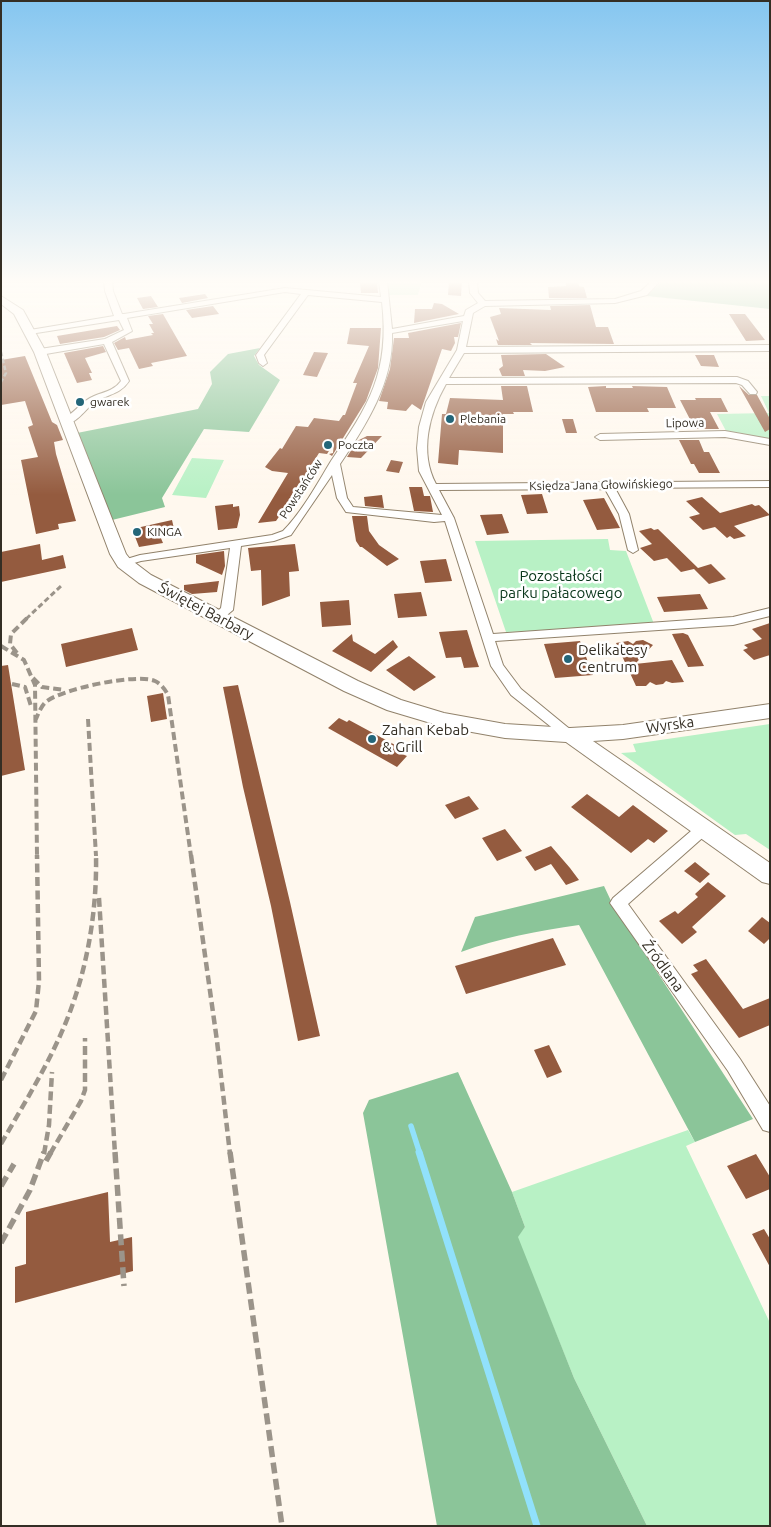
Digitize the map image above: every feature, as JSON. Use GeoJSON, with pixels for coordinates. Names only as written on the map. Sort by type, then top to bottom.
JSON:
{"type":"FeatureCollection","features":[{"type":"Feature","properties":{"kind":"street","name":"Świętej Barbary"},"geometry":{"type":"LineString","coordinates":[[40,352],[115,550],[124,563],[145,579],[222,613],[350,686],[394,705],[444,720],[484,728],[525,733],[570,735]]}},
{"type":"Feature","properties":{"kind":"street"},"geometry":{"type":"LineString","coordinates":[[65,421],[77,417],[91,401],[121,389],[125,381],[112,352]]}},
{"type":"Feature","properties":{"kind":"street"},"geometry":{"type":"LineString","coordinates":[[262,352],[260,355],[263,362]]}},
{"type":"Feature","properties":{"kind":"street","name":"Powstańców"},"geometry":{"type":"LineString","coordinates":[[124,563],[140,558],[274,538],[287,533],[293,527],[354,434],[380,383],[387,352]]}},
{"type":"Feature","properties":{"kind":"street"},"geometry":{"type":"LineString","coordinates":[[460,352],[432,402],[424,427],[422,448],[424,471],[449,518],[497,666],[516,692],[534,708],[770,875]]}},
{"type":"Feature","properties":{"kind":"street"},"geometry":{"type":"LineString","coordinates":[[443,381],[737,380],[745,383],[753,392]]}},
{"type":"Feature","properties":{"kind":"street","name":"Lipowa"},"geometry":{"type":"LineString","coordinates":[[600,437],[725,434],[770,443]]}},
{"type":"Feature","properties":{"kind":"street"},"geometry":{"type":"LineString","coordinates":[[730,444],[770,443]]}},
{"type":"Feature","properties":{"kind":"street"},"geometry":{"type":"LineString","coordinates":[[335,463],[342,498],[350,510],[434,519],[449,518]]}},
{"type":"Feature","properties":{"kind":"street","name":"Księdza Jana Głowińskiego"},"geometry":{"type":"LineString","coordinates":[[432,487],[770,484]]}},
{"type":"Feature","properties":{"kind":"street"},"geometry":{"type":"LineString","coordinates":[[608,485],[624,514],[633,550]]}},
{"type":"Feature","properties":{"kind":"street"},"geometry":{"type":"LineString","coordinates":[[222,613],[236,544]]}},
{"type":"Feature","properties":{"kind":"street"},"geometry":{"type":"LineString","coordinates":[[487,638],[732,621],[770,612]]}},
{"type":"Feature","properties":{"kind":"street"},"geometry":{"type":"LineString","coordinates":[[525,733],[536,716],[534,708]]}},
{"type":"Feature","properties":{"kind":"street","name":"Wyrska"},"geometry":{"type":"LineString","coordinates":[[570,735],[609,732],[770,711]]}},
{"type":"Feature","properties":{"kind":"street"},"geometry":{"type":"LineString","coordinates":[[609,732],[604,742],[613,760],[659,793],[666,803]]}},
{"type":"Feature","properties":{"kind":"street","name":"Źródlana"},"geometry":{"type":"LineString","coordinates":[[703,829],[618,903],[734,1065],[770,1123]]}},
{"type":"Feature","properties":{"kind":"green space"},"geometry":{"type":"Polygon","coordinates":[[[257,352],[254,356],[259,365],[280,380],[249,432],[204,429],[162,498],[165,507],[112,520],[77,433],[198,409],[212,384],[210,372],[228,354],[257,352]]]}},
{"type":"Feature","properties":{"kind":"green space"},"geometry":{"type":"Polygon","coordinates":[[[761,396],[770,396],[770,439],[726,431],[717,414],[769,413],[761,396]]]}},
{"type":"Feature","properties":{"kind":"green space"},"geometry":{"type":"Polygon","coordinates":[[[192,458],[224,460],[206,498],[172,495],[192,458]]]}},
{"type":"Feature","properties":{"kind":"green space","name":"Pozostałości parku pałacowego"},"geometry":{"type":"Polygon","coordinates":[[[608,539],[610,550],[626,551],[654,624],[622,628],[506,632],[475,541],[608,539]]]}},
{"type":"Feature","properties":{"kind":"green space"},"geometry":{"type":"Polygon","coordinates":[[[770,724],[770,850],[746,834],[735,835],[621,753],[636,752],[633,744],[770,724]]]}},
{"type":"Feature","properties":{"kind":"green space"},"geometry":{"type":"Polygon","coordinates":[[[604,886],[612,903],[753,1119],[695,1142],[579,925],[519,936],[461,952],[475,917],[604,886]]]}},
{"type":"Feature","properties":{"kind":"green space"},"geometry":{"type":"Polygon","coordinates":[[[458,1072],[512,1192],[525,1227],[518,1237],[574,1378],[647,1526],[437,1526],[363,1113],[369,1100],[458,1072]]]}},
{"type":"Feature","properties":{"kind":"green space"},"geometry":{"type":"Polygon","coordinates":[[[688,1130],[695,1142],[686,1146],[770,1323],[770,1526],[647,1526],[574,1378],[517,1237],[525,1227],[512,1192],[688,1130]]]}},
{"type":"Feature","properties":{"kind":"building"},"geometry":{"type":"Polygon","coordinates":[[[105,352],[85,358],[92,373],[89,373],[92,380],[77,383],[64,353],[105,352]]]}},
{"type":"Feature","properties":{"kind":"building"},"geometry":{"type":"Polygon","coordinates":[[[131,352],[185,352],[187,356],[151,363],[153,366],[139,369],[131,352]]]}},
{"type":"Feature","properties":{"kind":"building"},"geometry":{"type":"Polygon","coordinates":[[[314,352],[328,353],[317,377],[303,375],[314,352]]]}},
{"type":"Feature","properties":{"kind":"building"},"geometry":{"type":"Polygon","coordinates":[[[366,352],[379,352],[378,368],[366,401],[332,456],[329,454],[333,453],[334,443],[327,454],[319,453],[301,482],[305,483],[289,509],[285,508],[276,521],[258,523],[288,473],[272,471],[265,467],[280,448],[282,449],[296,426],[308,427],[314,418],[339,421],[345,415],[357,383],[353,383],[366,352]]]}},
{"type":"Feature","properties":{"kind":"building"},"geometry":{"type":"Polygon","coordinates":[[[392,352],[441,352],[421,410],[412,404],[406,411],[387,409],[388,402],[379,401],[390,369],[392,352]]]}},
{"type":"Feature","properties":{"kind":"building"},"geometry":{"type":"Polygon","coordinates":[[[546,354],[565,367],[545,371],[523,370],[525,376],[502,376],[499,369],[503,366],[501,355],[546,354]]]}},
{"type":"Feature","properties":{"kind":"building"},"geometry":{"type":"Polygon","coordinates":[[[695,355],[714,355],[719,367],[701,366],[695,355]]]}},
{"type":"Feature","properties":{"kind":"building"},"geometry":{"type":"Polygon","coordinates":[[[25,356],[52,422],[57,425],[63,440],[54,442],[76,521],[58,524],[59,529],[36,534],[21,460],[38,457],[28,427],[33,425],[25,401],[1,405],[1,360],[25,356]]]}},
{"type":"Feature","properties":{"kind":"building"},"geometry":{"type":"Polygon","coordinates":[[[501,386],[527,386],[533,412],[503,414],[503,453],[459,450],[458,465],[438,463],[442,414],[446,414],[450,398],[503,400],[501,386]]]}},
{"type":"Feature","properties":{"kind":"building"},"geometry":{"type":"Polygon","coordinates":[[[606,386],[606,388],[633,388],[632,386],[667,387],[676,408],[647,408],[649,412],[596,412],[588,387],[606,386]]]}},
{"type":"Feature","properties":{"kind":"building"},"geometry":{"type":"Polygon","coordinates":[[[739,386],[749,395],[757,395],[770,419],[770,429],[765,432],[739,386]]]}},
{"type":"Feature","properties":{"kind":"building"},"geometry":{"type":"Polygon","coordinates":[[[695,398],[721,398],[728,412],[710,412],[719,429],[695,429],[680,400],[696,400],[695,398]]]}},
{"type":"Feature","properties":{"kind":"building"},"geometry":{"type":"Polygon","coordinates":[[[562,419],[573,419],[577,433],[566,433],[562,419]]]}},
{"type":"Feature","properties":{"kind":"building"},"geometry":{"type":"Polygon","coordinates":[[[367,436],[382,436],[361,458],[347,457],[357,441],[367,436]]]}},
{"type":"Feature","properties":{"kind":"building"},"geometry":{"type":"Polygon","coordinates":[[[679,440],[699,440],[704,452],[709,452],[720,473],[699,473],[694,464],[691,464],[679,440]]]}},
{"type":"Feature","properties":{"kind":"building"},"geometry":{"type":"Polygon","coordinates":[[[391,460],[403,462],[399,473],[386,471],[391,460]]]}},
{"type":"Feature","properties":{"kind":"building"},"geometry":{"type":"Polygon","coordinates":[[[409,487],[422,487],[424,496],[430,496],[433,512],[414,511],[409,487]]]}},
{"type":"Feature","properties":{"kind":"building"},"geometry":{"type":"Polygon","coordinates":[[[542,494],[548,513],[527,514],[521,495],[542,494]]]}},
{"type":"Feature","properties":{"kind":"building"},"geometry":{"type":"Polygon","coordinates":[[[382,495],[384,508],[365,506],[364,497],[382,495]]]}},
{"type":"Feature","properties":{"kind":"building"},"geometry":{"type":"Polygon","coordinates":[[[702,497],[720,513],[752,504],[755,506],[759,505],[770,515],[734,526],[746,536],[734,539],[730,536],[727,538],[715,527],[703,530],[689,517],[700,514],[686,501],[702,497]]]}},
{"type":"Feature","properties":{"kind":"building"},"geometry":{"type":"Polygon","coordinates":[[[604,498],[620,528],[597,530],[583,500],[604,498]]]}},
{"type":"Feature","properties":{"kind":"building"},"geometry":{"type":"Polygon","coordinates":[[[233,504],[233,507],[239,506],[240,515],[237,528],[218,530],[215,506],[233,504]]]}},
{"type":"Feature","properties":{"kind":"building"},"geometry":{"type":"Polygon","coordinates":[[[502,514],[509,533],[487,535],[480,515],[502,514]]]}},
{"type":"Feature","properties":{"kind":"building"},"geometry":{"type":"Polygon","coordinates":[[[352,516],[367,516],[369,531],[379,545],[399,559],[387,566],[360,547],[356,541],[352,516]]]}},
{"type":"Feature","properties":{"kind":"building"},"geometry":{"type":"Polygon","coordinates":[[[172,520],[175,533],[160,536],[163,543],[139,547],[132,529],[172,520]]]}},
{"type":"Feature","properties":{"kind":"building"},"geometry":{"type":"Polygon","coordinates":[[[651,528],[654,530],[658,529],[698,568],[711,564],[726,579],[709,584],[694,569],[681,572],[667,558],[654,561],[640,548],[652,544],[639,531],[651,528]]]}},
{"type":"Feature","properties":{"kind":"building"},"geometry":{"type":"Polygon","coordinates":[[[40,544],[42,560],[63,555],[66,568],[1,582],[1,552],[40,544]]]}},
{"type":"Feature","properties":{"kind":"building"},"geometry":{"type":"Polygon","coordinates":[[[295,544],[299,571],[289,572],[290,596],[262,606],[261,570],[251,571],[248,548],[295,544]]]}},
{"type":"Feature","properties":{"kind":"building"},"geometry":{"type":"Polygon","coordinates":[[[224,551],[225,566],[222,575],[196,563],[196,555],[224,551]]]}},
{"type":"Feature","properties":{"kind":"building"},"geometry":{"type":"Polygon","coordinates":[[[446,559],[452,581],[425,583],[420,561],[446,559]]]}},
{"type":"Feature","properties":{"kind":"building"},"geometry":{"type":"Polygon","coordinates":[[[219,581],[217,592],[192,594],[184,590],[184,585],[219,581]]]}},
{"type":"Feature","properties":{"kind":"building"},"geometry":{"type":"Polygon","coordinates":[[[421,592],[427,616],[398,618],[394,594],[421,592]]]}},
{"type":"Feature","properties":{"kind":"building"},"geometry":{"type":"Polygon","coordinates":[[[700,594],[708,609],[664,612],[657,597],[700,594]]]}},
{"type":"Feature","properties":{"kind":"building"},"geometry":{"type":"Polygon","coordinates":[[[349,600],[351,625],[322,627],[320,602],[349,600]]]}},
{"type":"Feature","properties":{"kind":"building"},"geometry":{"type":"Polygon","coordinates":[[[770,623],[770,655],[754,660],[743,650],[748,648],[744,645],[762,639],[752,629],[770,623]]]}},
{"type":"Feature","properties":{"kind":"building"},"geometry":{"type":"Polygon","coordinates":[[[132,628],[138,650],[66,667],[61,644],[132,628]]]}},
{"type":"Feature","properties":{"kind":"building"},"geometry":{"type":"Polygon","coordinates":[[[467,630],[479,667],[464,668],[461,657],[446,658],[439,632],[467,630]]]}},
{"type":"Feature","properties":{"kind":"building"},"geometry":{"type":"Polygon","coordinates":[[[683,633],[688,635],[704,666],[688,667],[672,634],[683,633]]]}},
{"type":"Feature","properties":{"kind":"building"},"geometry":{"type":"Polygon","coordinates":[[[352,634],[353,641],[375,654],[393,640],[398,647],[371,672],[332,651],[352,634]]]}},
{"type":"Feature","properties":{"kind":"building"},"geometry":{"type":"Polygon","coordinates":[[[643,640],[653,645],[635,664],[672,660],[684,682],[672,683],[666,681],[663,684],[656,685],[650,682],[646,686],[636,686],[616,643],[628,641],[633,644],[636,641],[643,640]]]}},
{"type":"Feature","properties":{"kind":"building","name":"Delikatesy Centrum"},"geometry":{"type":"Polygon","coordinates":[[[580,641],[593,675],[555,678],[544,644],[580,641]]]}},
{"type":"Feature","properties":{"kind":"building"},"geometry":{"type":"Polygon","coordinates":[[[409,656],[436,677],[414,691],[386,670],[409,656]]]}},
{"type":"Feature","properties":{"kind":"building"},"geometry":{"type":"Polygon","coordinates":[[[8,665],[25,770],[1,776],[1,666],[8,665]]]}},
{"type":"Feature","properties":{"kind":"building"},"geometry":{"type":"Polygon","coordinates":[[[238,685],[320,1036],[298,1041],[271,906],[243,787],[223,687],[238,685]]]}},
{"type":"Feature","properties":{"kind":"building"},"geometry":{"type":"Polygon","coordinates":[[[163,693],[167,719],[151,722],[147,696],[163,693]]]}},
{"type":"Feature","properties":{"kind":"building"},"geometry":{"type":"Polygon","coordinates":[[[339,718],[347,722],[349,720],[397,746],[405,751],[402,754],[407,756],[397,767],[328,728],[339,718]]]}},
{"type":"Feature","properties":{"kind":"building"},"geometry":{"type":"Polygon","coordinates":[[[587,794],[619,817],[633,805],[668,831],[654,843],[648,839],[631,853],[571,807],[587,794]]]}},
{"type":"Feature","properties":{"kind":"building"},"geometry":{"type":"Polygon","coordinates":[[[469,796],[479,809],[455,819],[445,805],[469,796]]]}},
{"type":"Feature","properties":{"kind":"building"},"geometry":{"type":"Polygon","coordinates":[[[505,829],[522,851],[497,861],[482,838],[505,829]]]}},
{"type":"Feature","properties":{"kind":"building"},"geometry":{"type":"Polygon","coordinates":[[[551,846],[579,880],[566,885],[551,864],[535,871],[525,857],[551,846]]]}},
{"type":"Feature","properties":{"kind":"building"},"geometry":{"type":"Polygon","coordinates":[[[695,862],[710,874],[700,883],[684,871],[695,862]]]}},
{"type":"Feature","properties":{"kind":"building"},"geometry":{"type":"Polygon","coordinates":[[[708,882],[726,896],[692,927],[697,932],[682,944],[659,921],[675,911],[678,914],[698,897],[695,894],[708,882]]]}},
{"type":"Feature","properties":{"kind":"building"},"geometry":{"type":"Polygon","coordinates":[[[762,917],[770,923],[770,938],[764,944],[748,931],[762,917]]]}},
{"type":"Feature","properties":{"kind":"building"},"geometry":{"type":"Polygon","coordinates":[[[553,938],[566,965],[466,994],[455,966],[553,938]]]}},
{"type":"Feature","properties":{"kind":"building"},"geometry":{"type":"Polygon","coordinates":[[[706,959],[743,1009],[770,998],[770,1025],[739,1038],[691,974],[698,971],[693,965],[706,959]]]}},
{"type":"Feature","properties":{"kind":"building"},"geometry":{"type":"Polygon","coordinates":[[[549,1045],[562,1072],[547,1078],[534,1050],[549,1045]]]}},
{"type":"Feature","properties":{"kind":"building"},"geometry":{"type":"Polygon","coordinates":[[[756,1154],[770,1177],[770,1189],[746,1199],[727,1166],[756,1154]]]}},
{"type":"Feature","properties":{"kind":"building"},"geometry":{"type":"Polygon","coordinates":[[[108,1192],[110,1242],[132,1237],[133,1271],[15,1303],[15,1267],[26,1264],[26,1212],[108,1192]]]}},
{"type":"Feature","properties":{"kind":"building"},"geometry":{"type":"Polygon","coordinates":[[[764,1229],[770,1239],[770,1267],[752,1234],[764,1229]]]}},
{"type":"Feature","properties":{"kind":"waterway"},"geometry":{"type":"LineString","coordinates":[[411,1126],[420,1154]]}},
{"type":"Feature","properties":{"kind":"waterway"},"geometry":{"type":"LineString","coordinates":[[419,1152],[537,1526]]}},
{"type":"Feature","properties":{"kind":"railway"},"geometry":{"type":"LineString","coordinates":[[1,352],[6,373],[1,382]]}},
{"type":"Feature","properties":{"kind":"railway"},"geometry":{"type":"LineString","coordinates":[[26,619],[61,586]]}},
{"type":"Feature","properties":{"kind":"railway"},"geometry":{"type":"LineString","coordinates":[[17,653],[10,644],[11,634],[26,619]]}},
{"type":"Feature","properties":{"kind":"railway"},"geometry":{"type":"LineString","coordinates":[[1,646],[24,660],[35,685],[35,720]]}},
{"type":"Feature","properties":{"kind":"railway"},"geometry":{"type":"LineString","coordinates":[[33,678],[42,687],[65,690]]}},
{"type":"Feature","properties":{"kind":"railway"},"geometry":{"type":"LineString","coordinates":[[35,720],[41,708],[47,701],[55,696],[83,687],[132,679],[146,679],[161,685],[168,695],[191,856]]}},
{"type":"Feature","properties":{"kind":"railway"},"geometry":{"type":"LineString","coordinates":[[12,684],[25,687],[31,706]]}},
{"type":"Feature","properties":{"kind":"railway"},"geometry":{"type":"LineString","coordinates":[[88,719],[96,856]]}},
{"type":"Feature","properties":{"kind":"railway"},"geometry":{"type":"LineString","coordinates":[[35,720],[37,856]]}},
{"type":"Feature","properties":{"kind":"railway"},"geometry":{"type":"LineString","coordinates":[[1,1080],[36,1011],[39,981],[37,855]]}},
{"type":"Feature","properties":{"kind":"railway"},"geometry":{"type":"LineString","coordinates":[[191,855],[217,1041],[230,1154]]}},
{"type":"Feature","properties":{"kind":"railway"},"geometry":{"type":"LineString","coordinates":[[1,1144],[48,1061],[71,1009],[83,971],[91,933],[96,856]]}},
{"type":"Feature","properties":{"kind":"railway"},"geometry":{"type":"LineString","coordinates":[[99,898],[115,1154]]}},
{"type":"Feature","properties":{"kind":"railway"},"geometry":{"type":"LineString","coordinates":[[50,1154],[81,1101],[85,1090],[85,1038]]}},
{"type":"Feature","properties":{"kind":"railway"},"geometry":{"type":"LineString","coordinates":[[44,1154],[49,1125],[52,1072]]}},
{"type":"Feature","properties":{"kind":"railway"},"geometry":{"type":"LineString","coordinates":[[1,1243],[30,1190],[44,1152]]}},
{"type":"Feature","properties":{"kind":"railway"},"geometry":{"type":"LineString","coordinates":[[46,1161],[51,1152]]}},
{"type":"Feature","properties":{"kind":"railway"},"geometry":{"type":"LineString","coordinates":[[115,1152],[124,1286]]}},
{"type":"Feature","properties":{"kind":"railway"},"geometry":{"type":"LineString","coordinates":[[230,1152],[282,1526]]}},
{"type":"Feature","properties":{"kind":"railway"},"geometry":{"type":"LineString","coordinates":[[1,1186],[14,1164]]}},
{"type":"Feature","properties":{"kind":"place","name":"gwarek"},"geometry":{"type":"Point","coordinates":[80,402]}},
{"type":"Feature","properties":{"kind":"place","name":"Plebania"},"geometry":{"type":"Point","coordinates":[450,419]}},
{"type":"Feature","properties":{"kind":"place","name":"Poczta"},"geometry":{"type":"Point","coordinates":[328,445]}},
{"type":"Feature","properties":{"kind":"place","name":"KINGA"},"geometry":{"type":"Point","coordinates":[137,532]}},
{"type":"Feature","properties":{"kind":"place","name":"Delikatesy Centrum"},"geometry":{"type":"Point","coordinates":[568,659]}},
{"type":"Feature","properties":{"kind":"place","name":"Zahan Kebab & Grill"},"geometry":{"type":"Point","coordinates":[372,739]}}]}
